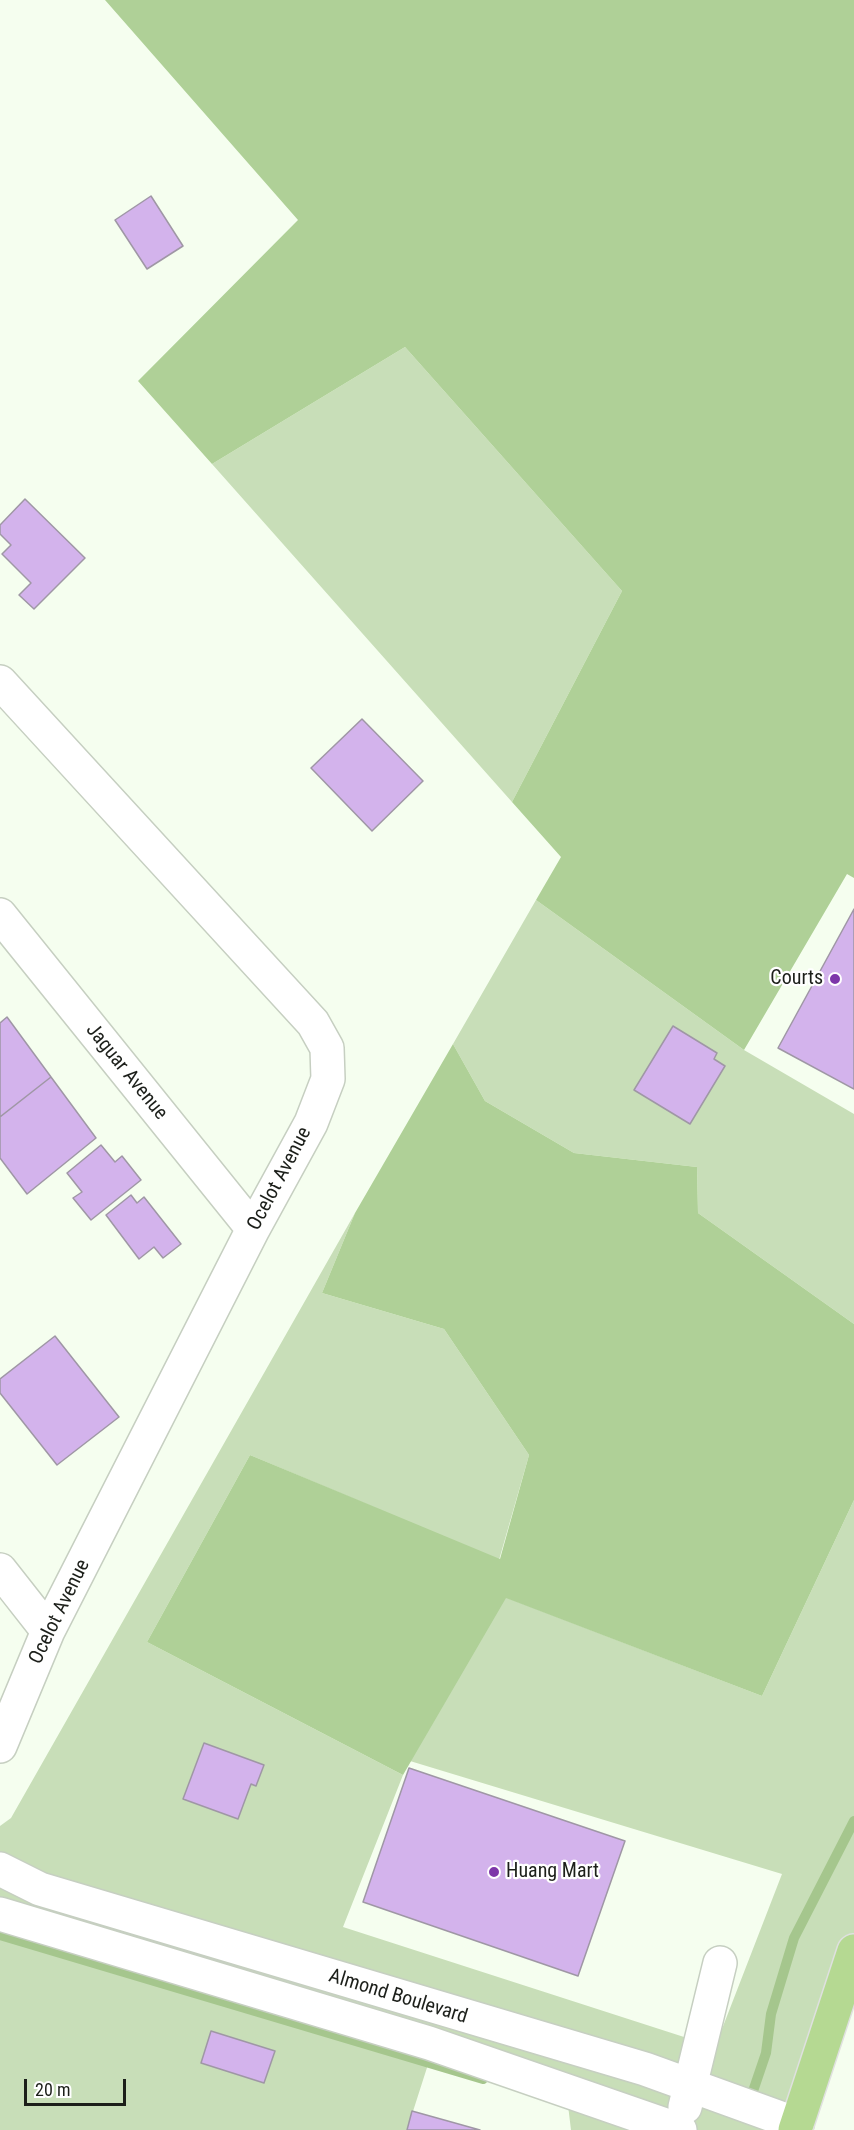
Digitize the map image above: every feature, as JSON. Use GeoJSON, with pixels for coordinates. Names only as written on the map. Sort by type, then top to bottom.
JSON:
{"type":"FeatureCollection","features":[{"type":"Feature","properties":{"kind":"main road"},"geometry":{"type":"LineString","coordinates":[[796,2127],[854,1951]]}},
{"type":"Feature","properties":{"kind":"street","name":"Ocelot Avenue"},"geometry":{"type":"LineString","coordinates":[[0,682],[314,1023],[327,1048],[328,1079],[311,1123],[253,1229],[48,1631],[0,1746]]}},
{"type":"Feature","properties":{"kind":"street","name":"Jaguar Avenue"},"geometry":{"type":"LineString","coordinates":[[0,915],[253,1229]]}},
{"type":"Feature","properties":{"kind":"street"},"geometry":{"type":"LineString","coordinates":[[0,1570],[48,1631]]}},
{"type":"Feature","properties":{"kind":"street","name":"Almond Boulevard"},"geometry":{"type":"LineString","coordinates":[[0,1869],[62,1896],[645,2069],[796,2127]]}},
{"type":"Feature","properties":{"kind":"street","name":"Almond Boulevard"},"geometry":{"type":"LineString","coordinates":[[0,1914],[429,2043],[680,2130]]}},
{"type":"Feature","properties":{"kind":"street"},"geometry":{"type":"LineString","coordinates":[[680,2130],[720,1963]]}},
{"type":"Feature","properties":{"kind":"green space"},"geometry":{"type":"Polygon","coordinates":[[[105,0],[854,0],[854,878],[847,874],[744,1050],[536,900],[561,857],[512,802],[622,591],[405,347],[212,464],[138,381],[298,220],[105,0]]]}},
{"type":"Feature","properties":{"kind":"green space"},"geometry":{"type":"Polygon","coordinates":[[[405,347],[622,591],[512,802],[212,464],[405,347]]]}},
{"type":"Feature","properties":{"kind":"green space"},"geometry":{"type":"Polygon","coordinates":[[[536,900],[744,1050],[854,1114],[854,1324],[698,1213],[697,1167],[574,1153],[485,1101],[453,1044],[536,900]]]}},
{"type":"Feature","properties":{"kind":"green space"},"geometry":{"type":"Polygon","coordinates":[[[453,1044],[485,1101],[574,1153],[697,1167],[698,1213],[854,1324],[854,1500],[762,1696],[506,1598],[403,1775],[147,1642],[250,1455],[500,1559],[529,1455],[444,1329],[322,1293],[355,1213],[453,1044]]]}},
{"type":"Feature","properties":{"kind":"green space"},"geometry":{"type":"Polygon","coordinates":[[[355,1213],[322,1293],[444,1329],[529,1455],[499,1560],[250,1455],[147,1642],[403,1775],[343,1927],[715,2047],[782,1874],[410,1761],[505,1597],[762,1696],[854,1500],[854,1951],[809,2130],[571,2130],[567,2097],[432,2052],[407,2130],[0,2130],[0,1826],[11,1818],[355,1213]]]}},
{"type":"Feature","properties":{"kind":"building"},"geometry":{"type":"Polygon","coordinates":[[[151,196],[183,246],[147,269],[115,220],[151,196]]]}},
{"type":"Feature","properties":{"kind":"building"},"geometry":{"type":"Polygon","coordinates":[[[25,499],[85,558],[34,609],[19,595],[31,583],[2,554],[11,545],[0,534],[0,525],[25,499]]]}},
{"type":"Feature","properties":{"kind":"building"},"geometry":{"type":"Polygon","coordinates":[[[362,719],[423,781],[372,831],[311,768],[362,719]]]}},
{"type":"Feature","properties":{"kind":"building","name":"Courts"},"geometry":{"type":"Polygon","coordinates":[[[854,909],[854,1089],[778,1048],[854,909]]]}},
{"type":"Feature","properties":{"kind":"building"},"geometry":{"type":"Polygon","coordinates":[[[7,1017],[51,1077],[0,1117],[0,1023],[7,1017]]]}},
{"type":"Feature","properties":{"kind":"building"},"geometry":{"type":"Polygon","coordinates":[[[673,1026],[717,1053],[714,1059],[725,1066],[690,1124],[634,1090],[673,1026]]]}},
{"type":"Feature","properties":{"kind":"building"},"geometry":{"type":"Polygon","coordinates":[[[51,1077],[96,1138],[27,1194],[0,1158],[0,1117],[51,1077]]]}},
{"type":"Feature","properties":{"kind":"building"},"geometry":{"type":"Polygon","coordinates":[[[101,1145],[115,1162],[122,1156],[141,1180],[91,1220],[73,1198],[82,1192],[67,1173],[101,1145]]]}},
{"type":"Feature","properties":{"kind":"building"},"geometry":{"type":"Polygon","coordinates":[[[131,1195],[137,1203],[144,1197],[181,1244],[163,1258],[154,1247],[139,1259],[106,1215],[131,1195]]]}},
{"type":"Feature","properties":{"kind":"building"},"geometry":{"type":"Polygon","coordinates":[[[55,1336],[119,1417],[57,1465],[0,1393],[0,1379],[55,1336]]]}},
{"type":"Feature","properties":{"kind":"building"},"geometry":{"type":"Polygon","coordinates":[[[204,1743],[264,1765],[256,1786],[251,1784],[238,1819],[183,1799],[204,1743]]]}},
{"type":"Feature","properties":{"kind":"building","name":"Huang Mart"},"geometry":{"type":"Polygon","coordinates":[[[409,1768],[625,1841],[578,1976],[363,1902],[409,1768]]]}},
{"type":"Feature","properties":{"kind":"building"},"geometry":{"type":"Polygon","coordinates":[[[211,2031],[275,2051],[264,2083],[201,2063],[211,2031]]]}},
{"type":"Feature","properties":{"kind":"building"},"geometry":{"type":"Polygon","coordinates":[[[412,2111],[480,2130],[407,2130],[412,2111]]]}},
{"type":"Feature","properties":{"kind":"waterway"},"geometry":{"type":"LineString","coordinates":[[750,2100],[766,2053],[771,2014],[794,1938],[854,1821]]}},
{"type":"Feature","properties":{"kind":"waterway"},"geometry":{"type":"LineString","coordinates":[[0,1935],[483,2079]]}},
{"type":"Feature","properties":{"kind":"place","name":"Courts"},"geometry":{"type":"Point","coordinates":[835,979]}},
{"type":"Feature","properties":{"kind":"place","name":"Huang Mart"},"geometry":{"type":"Point","coordinates":[494,1872]}}]}
